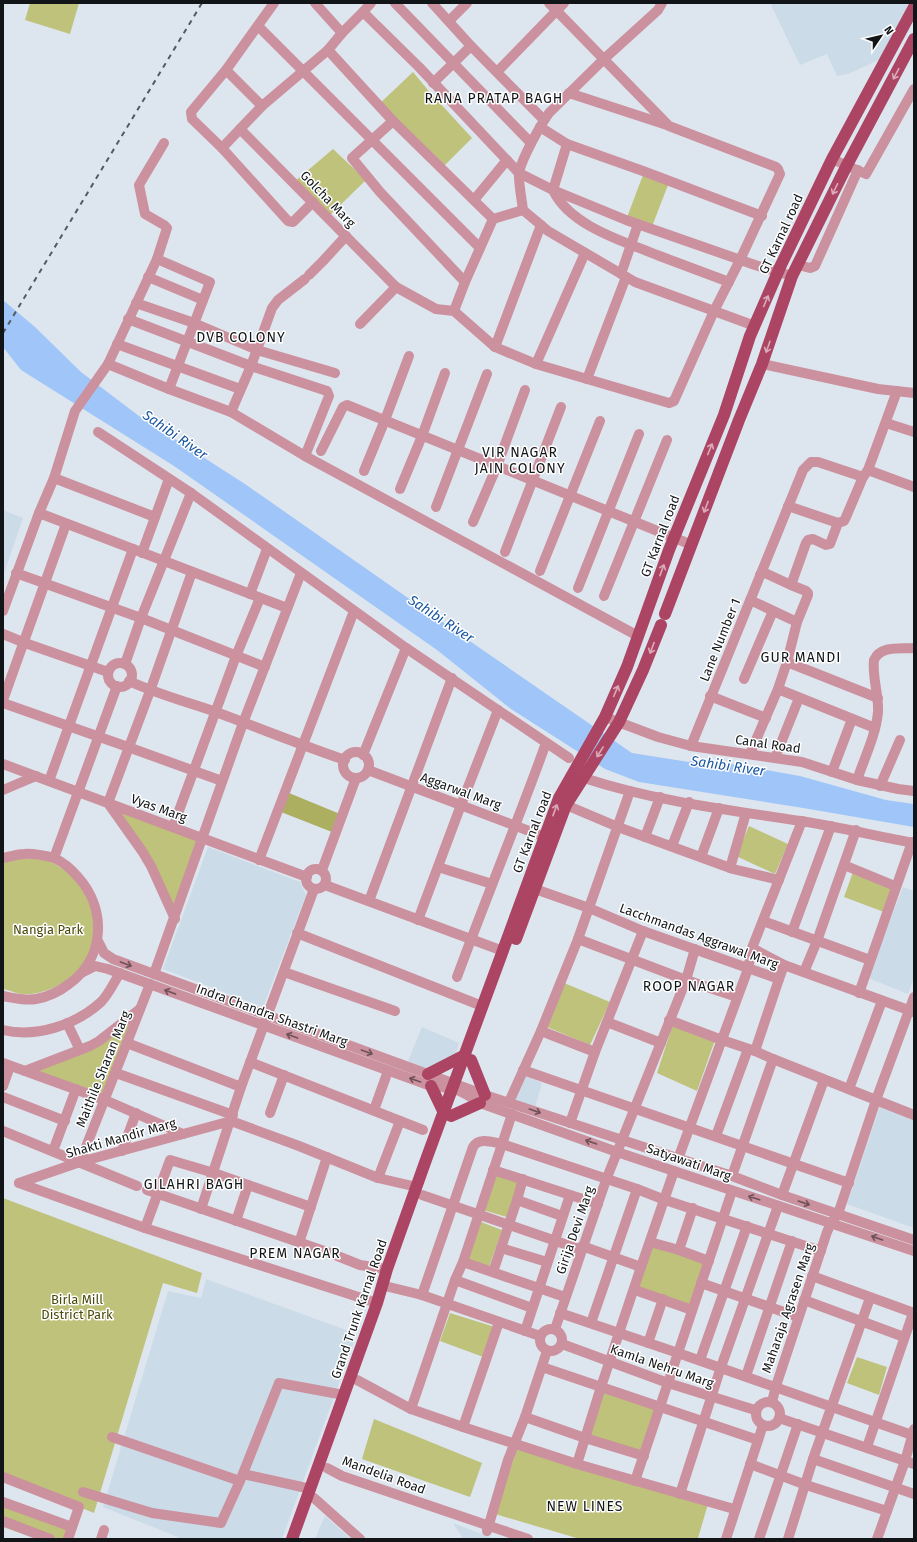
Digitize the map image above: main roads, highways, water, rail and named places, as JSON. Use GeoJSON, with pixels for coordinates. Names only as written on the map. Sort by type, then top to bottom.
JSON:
{"type":"FeatureCollection","features":[{"type":"Feature","properties":{"kind":"main road","name":"GT Karnal road"},"geometry":{"type":"LineString","coordinates":[[457,1087],[535,889],[580,768],[628,664],[674,538],[724,415],[755,326],[778,272],[832,159],[914,7]]}},
{"type":"Feature","properties":{"kind":"main road","name":"GT Karnal road"},"geometry":{"type":"LineString","coordinates":[[468,1058],[482,1006],[559,798],[580,768],[612,734],[619,722],[643,670],[692,545],[739,420],[762,364],[792,276],[847,165],[914,39]]}},
{"type":"Feature","properties":{"kind":"main road"},"geometry":{"type":"LineString","coordinates":[[468,1058],[482,1099],[447,1114],[430,1080],[468,1058]]}},
{"type":"Feature","properties":{"kind":"main road","name":"Grand Trunk Karnal Road"},"geometry":{"type":"LineString","coordinates":[[292,1539],[357,1380],[420,1191],[457,1087]]}},
{"type":"Feature","properties":{"kind":"main road","name":"Grand Trunk Karnal Road"},"geometry":{"type":"LineString","coordinates":[[323,1466],[344,1395],[387,1270],[420,1191]]}},
{"type":"Feature","properties":{"kind":"main road","name":"Grand Trunk Karnal Road"},"geometry":{"type":"LineString","coordinates":[[300,1539],[312,1493]]}},
{"type":"Feature","properties":{"kind":"water","name":"Sahibi River"},"geometry":{"type":"Polygon","coordinates":[[[3,300],[35,327],[81,372],[139,416],[245,484],[632,753],[689,762],[698,758],[800,776],[886,800],[914,804],[914,827],[639,782],[605,769],[511,709],[437,650],[174,466],[21,370],[3,347],[3,300]]]}},
{"type":"Feature","properties":{"kind":"railway"},"geometry":{"type":"LineString","coordinates":[[3,333],[202,3]]}},
{"type":"Feature","properties":{"kind":"district","name":"RANA PRATAP BAGH"},"geometry":{"type":"Point","coordinates":[494,98]}},
{"type":"Feature","properties":{"kind":"district","name":"DVB COLONY"},"geometry":{"type":"Point","coordinates":[241,337]}},
{"type":"Feature","properties":{"kind":"district","name":"VIR NAGAR JAIN COLONY"},"geometry":{"type":"Point","coordinates":[520,460]}},
{"type":"Feature","properties":{"kind":"district","name":"GUR MANDI"},"geometry":{"type":"Point","coordinates":[801,657]}},
{"type":"Feature","properties":{"kind":"district","name":"ROOP NAGAR"},"geometry":{"type":"Point","coordinates":[689,986]}},
{"type":"Feature","properties":{"kind":"district","name":"GILAHRI BAGH"},"geometry":{"type":"Point","coordinates":[194,1184]}},
{"type":"Feature","properties":{"kind":"district","name":"PREM NAGAR"},"geometry":{"type":"Point","coordinates":[295,1253]}},
{"type":"Feature","properties":{"kind":"district","name":"NEW LINES"},"geometry":{"type":"Point","coordinates":[585,1506]}},
{"type":"Feature","properties":{"kind":"park label","name":"Nangia Park"},"geometry":{"type":"Point","coordinates":[48,929]}},
{"type":"Feature","properties":{"kind":"park label","name":"Birla Mill District Park"},"geometry":{"type":"Point","coordinates":[77,1306]}}]}
